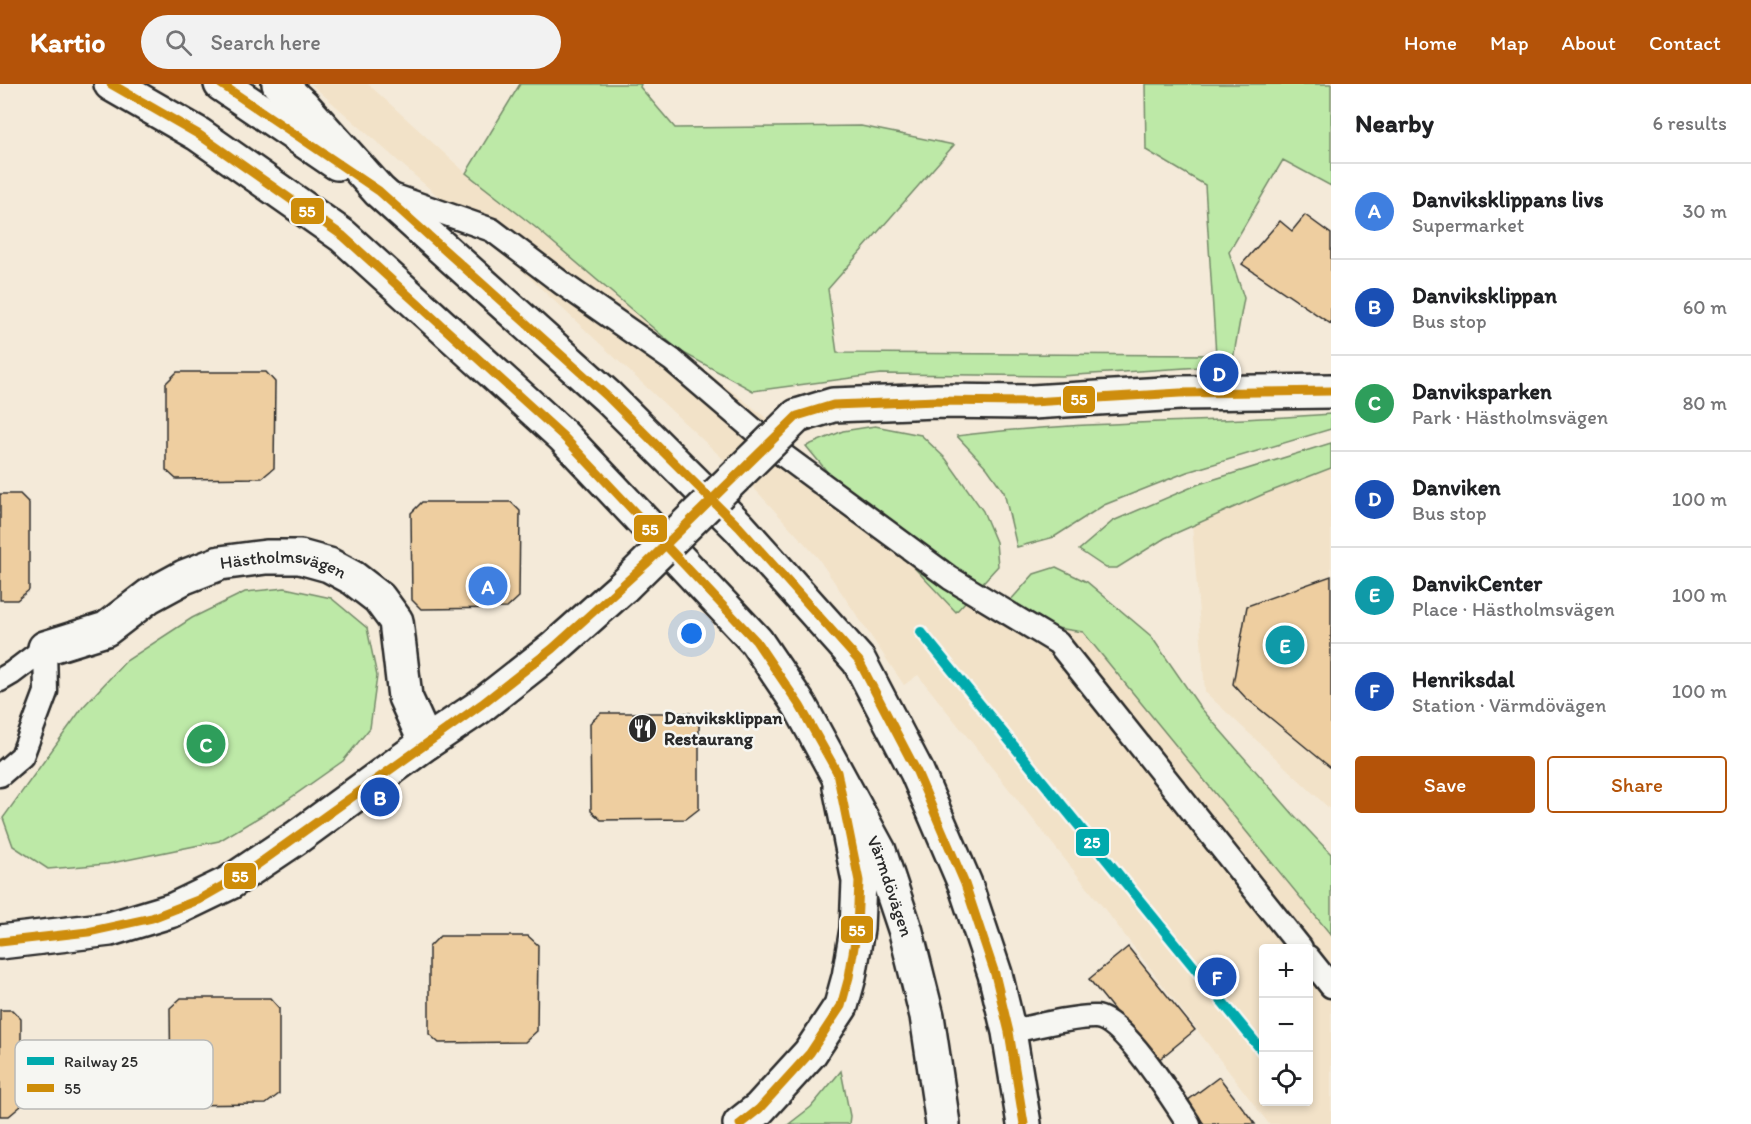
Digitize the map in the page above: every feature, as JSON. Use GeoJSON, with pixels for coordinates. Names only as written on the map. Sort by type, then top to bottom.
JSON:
{"type":"FeatureCollection","features":[{"type":"Feature","properties":{"kind":"main road","name":"Värmdövägen"},"geometry":{"type":"LineString","coordinates":[[111,84],[198,134],[343,236],[563,436],[756,641],[800,706],[879,851],[906,932],[927,1016],[943,1124]]}},
{"type":"Feature","properties":{"kind":"main road"},"geometry":{"type":"LineString","coordinates":[[279,84],[303,106],[378,191],[608,397],[739,527],[859,661],[917,772],[965,884],[995,974],[1009,1032],[1024,1124]]}},
{"type":"Feature","properties":{"kind":"main road"},"geometry":{"type":"LineString","coordinates":[[224,85],[378,191]]}},
{"type":"Feature","properties":{"kind":"main road"},"geometry":{"type":"LineString","coordinates":[[0,942],[110,929],[174,910],[229,883],[478,708],[540,659],[624,585],[797,416],[834,405],[937,401],[1032,402],[1180,393],[1331,391]]}},
{"type":"Feature","properties":{"kind":"main road","name":"Hästholmsvägen"},"geometry":{"type":"LineString","coordinates":[[45,648],[106,628],[149,596],[184,577],[220,563],[266,557],[300,556],[328,565],[353,578],[379,598],[396,621],[405,697],[426,743]]}},
{"type":"Feature","properties":{"kind":"main road"},"geometry":{"type":"LineString","coordinates":[[740,1124],[759,1109],[810,1053],[841,1006],[849,977],[857,929],[859,881],[837,772]]}},
{"type":"Feature","properties":{"kind":"lane"},"geometry":{"type":"LineString","coordinates":[[378,191],[492,230],[563,284],[672,360],[783,455],[941,571],[1058,643],[1298,944]]}},
{"type":"Feature","properties":{"kind":"lane"},"geometry":{"type":"LineString","coordinates":[[0,680],[12,674],[45,648]]}},
{"type":"Feature","properties":{"kind":"lane"},"geometry":{"type":"LineString","coordinates":[[0,775],[22,756],[46,692],[45,648]]}},
{"type":"Feature","properties":{"kind":"lane"},"geometry":{"type":"LineString","coordinates":[[1313,963],[1331,986]]}},
{"type":"Feature","properties":{"kind":"lane"},"geometry":{"type":"LineString","coordinates":[[1009,1032],[1098,1017],[1112,1024],[1133,1046],[1189,1124]]}},
{"type":"Feature","properties":{"kind":"shaded area"},"geometry":{"type":"Polygon","coordinates":[[[311,84],[368,84],[466,173],[535,227],[680,351],[764,416],[818,470],[1009,621],[1083,631],[1331,935],[1331,1124],[1269,1124],[1110,916],[918,675],[904,685],[818,558],[751,485],[517,266],[311,84]]]}},
{"type":"Feature","properties":{"kind":"shaded area"},"geometry":{"type":"Polygon","coordinates":[[[1331,460],[1331,810],[1205,692],[1191,511],[1331,460]]]}},
{"type":"Feature","properties":{"kind":"green space"},"geometry":{"type":"Polygon","coordinates":[[[520,84],[641,84],[640,87],[675,128],[861,126],[954,145],[828,289],[837,353],[1216,355],[1205,185],[1146,150],[1145,84],[1331,84],[1331,186],[1283,160],[1229,252],[1244,298],[1232,365],[1061,376],[881,374],[753,391],[680,351],[535,227],[466,173],[520,84]]]}},
{"type":"Feature","properties":{"kind":"green space"},"geometry":{"type":"Polygon","coordinates":[[[1331,414],[1331,429],[1187,472],[1104,505],[1054,537],[1017,547],[1004,492],[987,468],[957,436],[1050,427],[1331,414]]]}},
{"type":"Feature","properties":{"kind":"green space"},"geometry":{"type":"Polygon","coordinates":[[[875,426],[921,435],[946,459],[983,511],[996,542],[998,566],[956,612],[853,503],[806,446],[843,431],[875,426]]]}},
{"type":"Feature","properties":{"kind":"green space"},"geometry":{"type":"Polygon","coordinates":[[[1331,443],[1331,468],[1264,494],[1165,538],[1117,568],[1106,568],[1079,550],[1113,521],[1199,484],[1331,443]]]}},
{"type":"Feature","properties":{"kind":"green space"},"geometry":{"type":"Polygon","coordinates":[[[1056,567],[1087,582],[1151,636],[1200,707],[1331,854],[1331,935],[1083,632],[1010,621],[1008,603],[1034,574],[1056,567]]]}},
{"type":"Feature","properties":{"kind":"green space"},"geometry":{"type":"Polygon","coordinates":[[[285,588],[331,598],[367,628],[377,676],[370,728],[343,761],[286,801],[219,841],[107,864],[48,869],[13,846],[3,818],[83,707],[126,661],[192,618],[245,592],[285,588]]]}},
{"type":"Feature","properties":{"kind":"green space"},"geometry":{"type":"Polygon","coordinates":[[[841,1071],[850,1116],[849,1124],[789,1124],[811,1107],[841,1071]]]}},
{"type":"Feature","properties":{"kind":"building"},"geometry":{"type":"Polygon","coordinates":[[[1305,215],[1331,234],[1331,324],[1242,264],[1280,221],[1292,231],[1305,215]]]}},
{"type":"Feature","properties":{"kind":"building"},"geometry":{"type":"Polygon","coordinates":[[[177,372],[266,372],[275,382],[274,468],[262,478],[176,479],[166,470],[166,383],[177,372]]]}},
{"type":"Feature","properties":{"kind":"building"},"geometry":{"type":"Polygon","coordinates":[[[0,494],[20,494],[29,503],[29,590],[17,600],[0,600],[0,494]]]}},
{"type":"Feature","properties":{"kind":"building"},"geometry":{"type":"Polygon","coordinates":[[[422,502],[511,502],[520,511],[519,597],[507,608],[421,609],[412,600],[411,513],[422,502]]]}},
{"type":"Feature","properties":{"kind":"building"},"geometry":{"type":"Polygon","coordinates":[[[1331,576],[1331,768],[1245,697],[1233,684],[1247,606],[1331,576]]]}},
{"type":"Feature","properties":{"kind":"building"},"geometry":{"type":"Polygon","coordinates":[[[601,713],[690,713],[699,722],[699,809],[686,819],[601,820],[591,811],[590,723],[601,713]]]}},
{"type":"Feature","properties":{"kind":"building"},"geometry":{"type":"Polygon","coordinates":[[[440,936],[528,936],[538,945],[537,1031],[525,1042],[439,1043],[429,1034],[429,947],[440,936]]]}},
{"type":"Feature","properties":{"kind":"building"},"geometry":{"type":"Polygon","coordinates":[[[1128,947],[1195,1030],[1156,1062],[1089,979],[1128,947]]]}},
{"type":"Feature","properties":{"kind":"building"},"geometry":{"type":"Polygon","coordinates":[[[181,998],[270,998],[279,1008],[279,1094],[266,1104],[213,1105],[213,1040],[170,1040],[170,1008],[181,998]]]}},
{"type":"Feature","properties":{"kind":"building"},"geometry":{"type":"Polygon","coordinates":[[[0,1010],[12,1010],[21,1019],[21,1040],[15,1040],[15,1109],[17,1109],[9,1116],[0,1116],[0,1010]]]}},
{"type":"Feature","properties":{"kind":"building"},"geometry":{"type":"Polygon","coordinates":[[[1219,1077],[1255,1124],[1204,1124],[1187,1101],[1219,1077]]]}},
{"type":"Feature","properties":{"kind":"rail line","name":"25"},"geometry":{"type":"LineString","coordinates":[[921,632],[1263,1052]]}},
{"type":"Feature","properties":{"kind":"transit line","name":"55"},"geometry":{"type":"LineString","coordinates":[[111,84],[198,134],[343,236],[563,436],[756,641],[800,706],[837,772],[859,881],[857,929],[849,977],[841,1006],[810,1053],[759,1109],[740,1124]]}},
{"type":"Feature","properties":{"kind":"transit line","name":"55"},"geometry":{"type":"LineString","coordinates":[[221,84],[379,191],[608,397],[739,527],[859,661],[917,772],[965,884],[995,974],[1009,1032],[1024,1124]]}},
{"type":"Feature","properties":{"kind":"transit line","name":"55"},"geometry":{"type":"LineString","coordinates":[[0,942],[88,932],[152,918],[198,900],[247,872],[482,704],[552,649],[646,564],[797,416],[833,405],[937,401],[1032,402],[1180,393],[1331,391]]}},
{"type":"Feature","properties":{"kind":"place","name":"Danviken"},"geometry":{"type":"Point","coordinates":[1219,373]}},
{"type":"Feature","properties":{"kind":"place","name":"Danviksklippans livs"},"geometry":{"type":"Point","coordinates":[488,586]}},
{"type":"Feature","properties":{"kind":"place","name":"DanvikCenter"},"geometry":{"type":"Point","coordinates":[1285,645]}},
{"type":"Feature","properties":{"kind":"place","name":"Danviksklippan Restaurang"},"geometry":{"type":"Point","coordinates":[643,728]}},
{"type":"Feature","properties":{"kind":"place","name":"Danviksparken"},"geometry":{"type":"Point","coordinates":[206,744]}},
{"type":"Feature","properties":{"kind":"place","name":"Danviksklippan"},"geometry":{"type":"Point","coordinates":[380,797]}},
{"type":"Feature","properties":{"kind":"place","name":"Henriksdal"},"geometry":{"type":"Point","coordinates":[1217,977]}}]}
